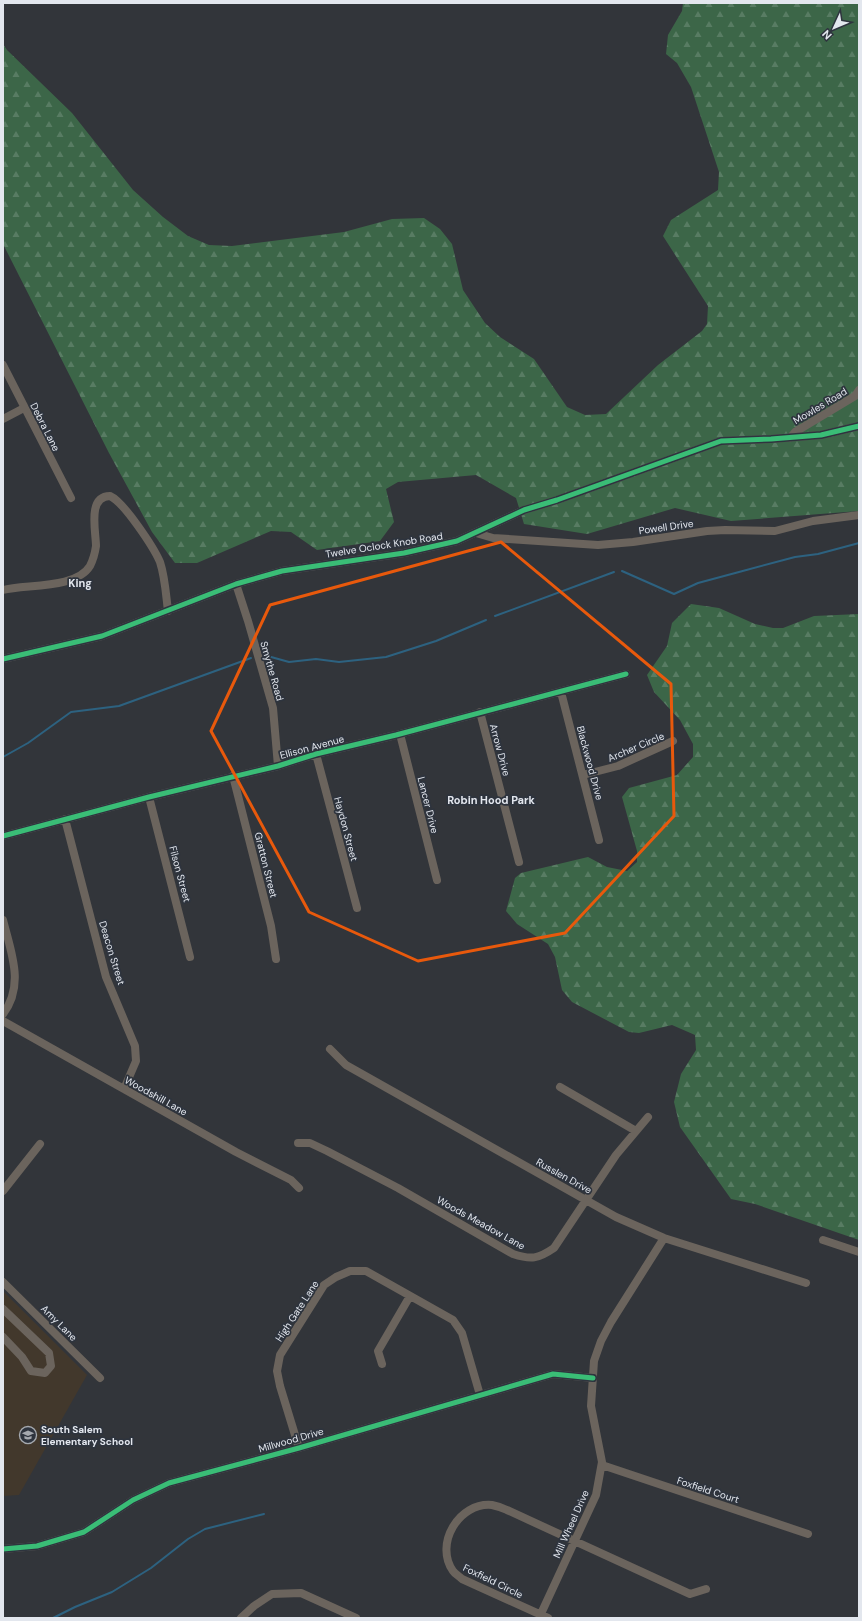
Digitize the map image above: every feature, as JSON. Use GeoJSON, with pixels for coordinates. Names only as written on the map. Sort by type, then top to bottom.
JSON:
{"type":"FeatureCollection","features":[{"type":"Feature","properties":{"kind":"street","name":"Debra Lane"},"geometry":{"type":"LineString","coordinates":[[3,365],[71,498]]}},
{"type":"Feature","properties":{"kind":"street","name":"Mowles Road"},"geometry":{"type":"LineString","coordinates":[[790,438],[795,432],[855,396],[859,390]]}},
{"type":"Feature","properties":{"kind":"street"},"geometry":{"type":"LineString","coordinates":[[3,419],[24,408]]}},
{"type":"Feature","properties":{"kind":"street","name":"Twelve Oclock Knob Road"},"geometry":{"type":"LineString","coordinates":[[3,660],[94,638],[236,584],[282,572],[442,546],[524,510],[557,500],[720,441],[821,435],[859,426]]}},
{"type":"Feature","properties":{"kind":"street"},"geometry":{"type":"LineString","coordinates":[[3,590],[70,580],[84,572],[92,561],[95,552],[94,510],[100,500],[104,497],[110,496],[121,504],[128,512],[157,556],[162,572],[168,611]]}},
{"type":"Feature","properties":{"kind":"street","name":"Powell Drive"},"geometry":{"type":"LineString","coordinates":[[476,532],[493,538],[598,545],[633,542],[707,531],[775,531],[813,521],[859,515]]}},
{"type":"Feature","properties":{"kind":"street","name":"Smythe Road"},"geometry":{"type":"LineString","coordinates":[[236,584],[273,708],[278,766]]}},
{"type":"Feature","properties":{"kind":"street","name":"Ellison Avenue"},"geometry":{"type":"LineString","coordinates":[[3,836],[149,797],[278,766],[316,754],[400,734],[626,674]]}},
{"type":"Feature","properties":{"kind":"street","name":"Blackwood Drive"},"geometry":{"type":"LineString","coordinates":[[560,692],[599,840]]}},
{"type":"Feature","properties":{"kind":"street","name":"Arrow Drive"},"geometry":{"type":"LineString","coordinates":[[480,712],[519,862]]}},
{"type":"Feature","properties":{"kind":"street","name":"Lancer Drive"},"geometry":{"type":"LineString","coordinates":[[400,734],[437,880]]}},
{"type":"Feature","properties":{"kind":"street","name":"Archer Circle"},"geometry":{"type":"LineString","coordinates":[[583,775],[618,766],[673,742]]}},
{"type":"Feature","properties":{"kind":"street","name":"Haydon Street"},"geometry":{"type":"LineString","coordinates":[[316,754],[356,908]]}},
{"type":"Feature","properties":{"kind":"street","name":"Gratton Street"},"geometry":{"type":"LineString","coordinates":[[233,776],[272,926],[276,959]]}},
{"type":"Feature","properties":{"kind":"street","name":"Filson Street"},"geometry":{"type":"LineString","coordinates":[[149,797],[190,957]]}},
{"type":"Feature","properties":{"kind":"street","name":"Deacon Street"},"geometry":{"type":"LineString","coordinates":[[65,819],[106,977],[135,1046],[136,1061],[124,1089]]}},
{"type":"Feature","properties":{"kind":"street"},"geometry":{"type":"LineString","coordinates":[[3,920],[13,957],[15,978],[13,994],[3,1014]]}},
{"type":"Feature","properties":{"kind":"street","name":"Woodshill Lane"},"geometry":{"type":"LineString","coordinates":[[3,1021],[236,1152],[291,1180],[300,1188]]}},
{"type":"Feature","properties":{"kind":"street","name":"Russlen Drive"},"geometry":{"type":"LineString","coordinates":[[330,1049],[346,1065],[616,1217],[664,1238],[806,1283]]}},
{"type":"Feature","properties":{"kind":"street"},"geometry":{"type":"LineString","coordinates":[[560,1087],[636,1131]]}},
{"type":"Feature","properties":{"kind":"street","name":"Woods Meadow Lane"},"geometry":{"type":"LineString","coordinates":[[298,1143],[310,1143],[327,1151],[398,1188],[513,1254],[530,1259],[538,1257],[554,1248],[616,1156],[648,1117]]}},
{"type":"Feature","properties":{"kind":"street"},"geometry":{"type":"LineString","coordinates":[[3,1191],[40,1144]]}},
{"type":"Feature","properties":{"kind":"street","name":"Mill Wheel Drive"},"geometry":{"type":"LineString","coordinates":[[542,1617],[596,1495],[602,1462],[591,1406],[594,1362],[601,1341],[611,1322],[664,1238]]}},
{"type":"Feature","properties":{"kind":"street"},"geometry":{"type":"LineString","coordinates":[[823,1240],[859,1252]]}},
{"type":"Feature","properties":{"kind":"street","name":"High Gate Lane"},"geometry":{"type":"LineString","coordinates":[[299,1448],[280,1386],[277,1371],[280,1355],[324,1285],[336,1277],[350,1271],[366,1272],[452,1320],[462,1332],[480,1395]]}},
{"type":"Feature","properties":{"kind":"street","name":"Amy Lane"},"geometry":{"type":"LineString","coordinates":[[3,1282],[100,1378]]}},
{"type":"Feature","properties":{"kind":"street"},"geometry":{"type":"LineString","coordinates":[[382,1364],[378,1351],[410,1296]]}},
{"type":"Feature","properties":{"kind":"street"},"geometry":{"type":"LineString","coordinates":[[3,1309],[49,1353],[52,1366],[45,1373],[31,1371],[22,1357],[3,1337]]}},
{"type":"Feature","properties":{"kind":"street","name":"Millwood Drive"},"geometry":{"type":"LineString","coordinates":[[3,1550],[38,1546],[84,1532],[133,1500],[170,1483],[299,1448],[553,1374],[593,1378]]}},
{"type":"Feature","properties":{"kind":"street","name":"Foxfield Court"},"geometry":{"type":"LineString","coordinates":[[602,1465],[808,1534]]}},
{"type":"Feature","properties":{"kind":"street","name":"Foxfield Circle"},"geometry":{"type":"LineString","coordinates":[[542,1617],[462,1579],[453,1572],[447,1560],[446,1547],[449,1534],[455,1522],[478,1507],[492,1505],[507,1510],[690,1594],[706,1589]]}},
{"type":"Feature","properties":{"kind":"street"},"geometry":{"type":"LineString","coordinates":[[241,1618],[254,1606],[272,1594],[301,1593],[356,1618]]}},
{"type":"Feature","properties":{"kind":"highlighted area"},"geometry":{"type":"Polygon","coordinates":[[[501,542],[671,684],[674,816],[565,933],[418,961],[309,912],[211,731],[270,605],[501,542]]]}},
{"type":"Feature","properties":{"kind":"shaded area","name":"South Salem Elementary School"},"geometry":{"type":"Polygon","coordinates":[[[3,1291],[87,1375],[19,1495],[3,1496],[3,1291]]]}},
{"type":"Feature","properties":{"kind":"green space"},"geometry":{"type":"Polygon","coordinates":[[[683,3],[859,3],[859,511],[731,521],[675,508],[587,534],[524,524],[516,498],[476,475],[398,482],[386,489],[394,522],[380,541],[317,550],[291,532],[271,531],[197,563],[175,563],[152,532],[109,453],[3,244],[3,44],[7,50],[72,113],[133,190],[163,217],[188,236],[209,245],[232,246],[344,232],[392,219],[424,218],[440,229],[452,244],[463,290],[485,323],[500,337],[534,359],[567,407],[585,415],[606,414],[658,365],[702,331],[707,324],[708,306],[663,236],[671,220],[718,190],[719,172],[691,87],[677,63],[666,54],[668,35],[682,11],[683,3]]]}},
{"type":"Feature","properties":{"kind":"green space"},"geometry":{"type":"Polygon","coordinates":[[[691,604],[719,608],[755,624],[773,628],[783,628],[814,616],[859,614],[859,1240],[755,1204],[731,1199],[680,1127],[674,1102],[681,1074],[696,1050],[695,1035],[672,1025],[639,1033],[629,1032],[572,1002],[562,990],[555,957],[548,944],[517,924],[506,911],[515,878],[521,873],[588,857],[607,867],[627,871],[637,862],[637,851],[622,797],[629,788],[677,775],[693,757],[693,744],[680,720],[654,692],[647,675],[667,646],[672,623],[691,604]]]}},
{"type":"Feature","properties":{"kind":"waterway"},"geometry":{"type":"LineString","coordinates":[[622,571],[674,594],[698,583],[795,557],[818,554],[859,543]]}},
{"type":"Feature","properties":{"kind":"waterway"},"geometry":{"type":"LineString","coordinates":[[495,616],[614,572]]}},
{"type":"Feature","properties":{"kind":"waterway"},"geometry":{"type":"LineString","coordinates":[[264,655],[289,662],[316,659],[339,662],[386,657],[436,641],[486,620]]}},
{"type":"Feature","properties":{"kind":"waterway"},"geometry":{"type":"LineString","coordinates":[[3,757],[28,743],[71,712],[119,706],[251,658]]}},
{"type":"Feature","properties":{"kind":"waterway"},"geometry":{"type":"LineString","coordinates":[[53,1618],[112,1592],[151,1568],[188,1539],[205,1529],[264,1514]]}},
{"type":"Feature","properties":{"kind":"cycle path"},"geometry":{"type":"LineString","coordinates":[[3,659],[102,636],[236,584],[282,571],[404,553],[457,541],[524,510],[557,500],[721,441],[821,435],[859,426]]}},
{"type":"Feature","properties":{"kind":"cycle path"},"geometry":{"type":"LineString","coordinates":[[3,836],[149,797],[278,766],[316,754],[396,735],[626,674]]}},
{"type":"Feature","properties":{"kind":"cycle path"},"geometry":{"type":"LineString","coordinates":[[3,1549],[37,1546],[84,1532],[133,1500],[169,1483],[299,1448],[553,1374],[593,1378]]}},
{"type":"Feature","properties":{"kind":"place","name":"South Salem Elementary School"},"geometry":{"type":"Point","coordinates":[28,1435]}},
{"type":"Feature","properties":{"kind":"district","name":"King"},"geometry":{"type":"Point","coordinates":[80,583]}},
{"type":"Feature","properties":{"kind":"district","name":"Robin Hood Park"},"geometry":{"type":"Point","coordinates":[491,800]}}]}
